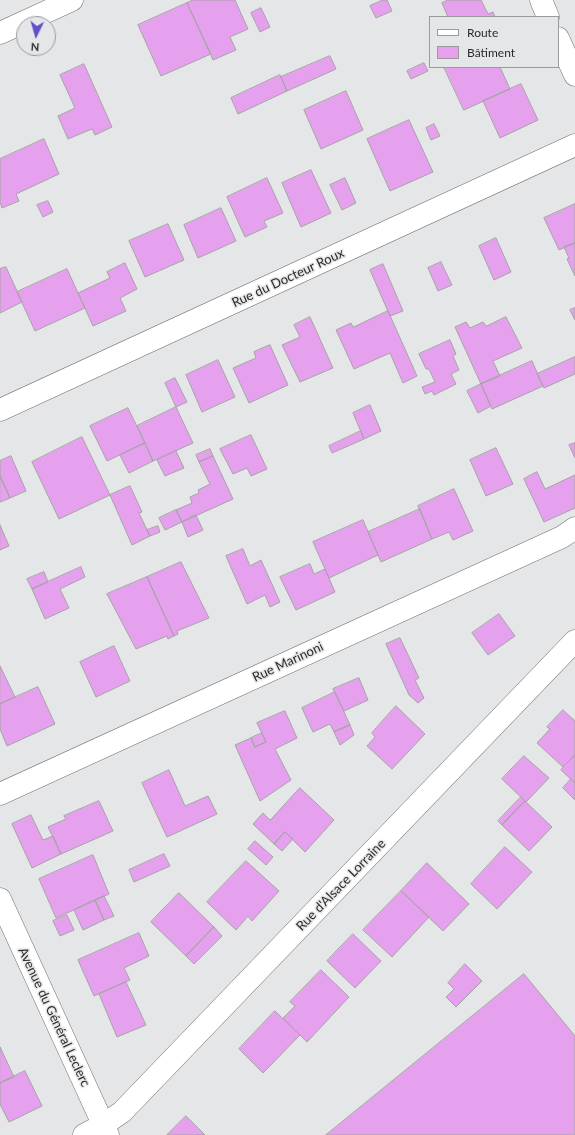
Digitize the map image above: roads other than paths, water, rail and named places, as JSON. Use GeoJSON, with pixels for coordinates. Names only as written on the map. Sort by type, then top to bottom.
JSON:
{"type":"FeatureCollection","features":[{"type":"Feature","properties":{"kind":"street"},"geometry":{"type":"LineString","coordinates":[[0,33],[72,0]]}},
{"type":"Feature","properties":{"kind":"street"},"geometry":{"type":"LineString","coordinates":[[540,0],[548,16]]}},
{"type":"Feature","properties":{"kind":"street"},"geometry":{"type":"LineString","coordinates":[[559,40],[575,75]]}},
{"type":"Feature","properties":{"kind":"street","name":"Rue du Docteur Roux"},"geometry":{"type":"LineString","coordinates":[[0,410],[575,145]]}},
{"type":"Feature","properties":{"kind":"street","name":"Rue Marinoni"},"geometry":{"type":"LineString","coordinates":[[0,794],[562,537],[575,528]]}},
{"type":"Feature","properties":{"kind":"street","name":"Rue d'Alsace Lorraine"},"geometry":{"type":"LineString","coordinates":[[84,1135],[106,1130],[575,641]]}},
{"type":"Feature","properties":{"kind":"street","name":"Avenue du Général Leclerc"},"geometry":{"type":"LineString","coordinates":[[0,899],[106,1130]]}}]}
